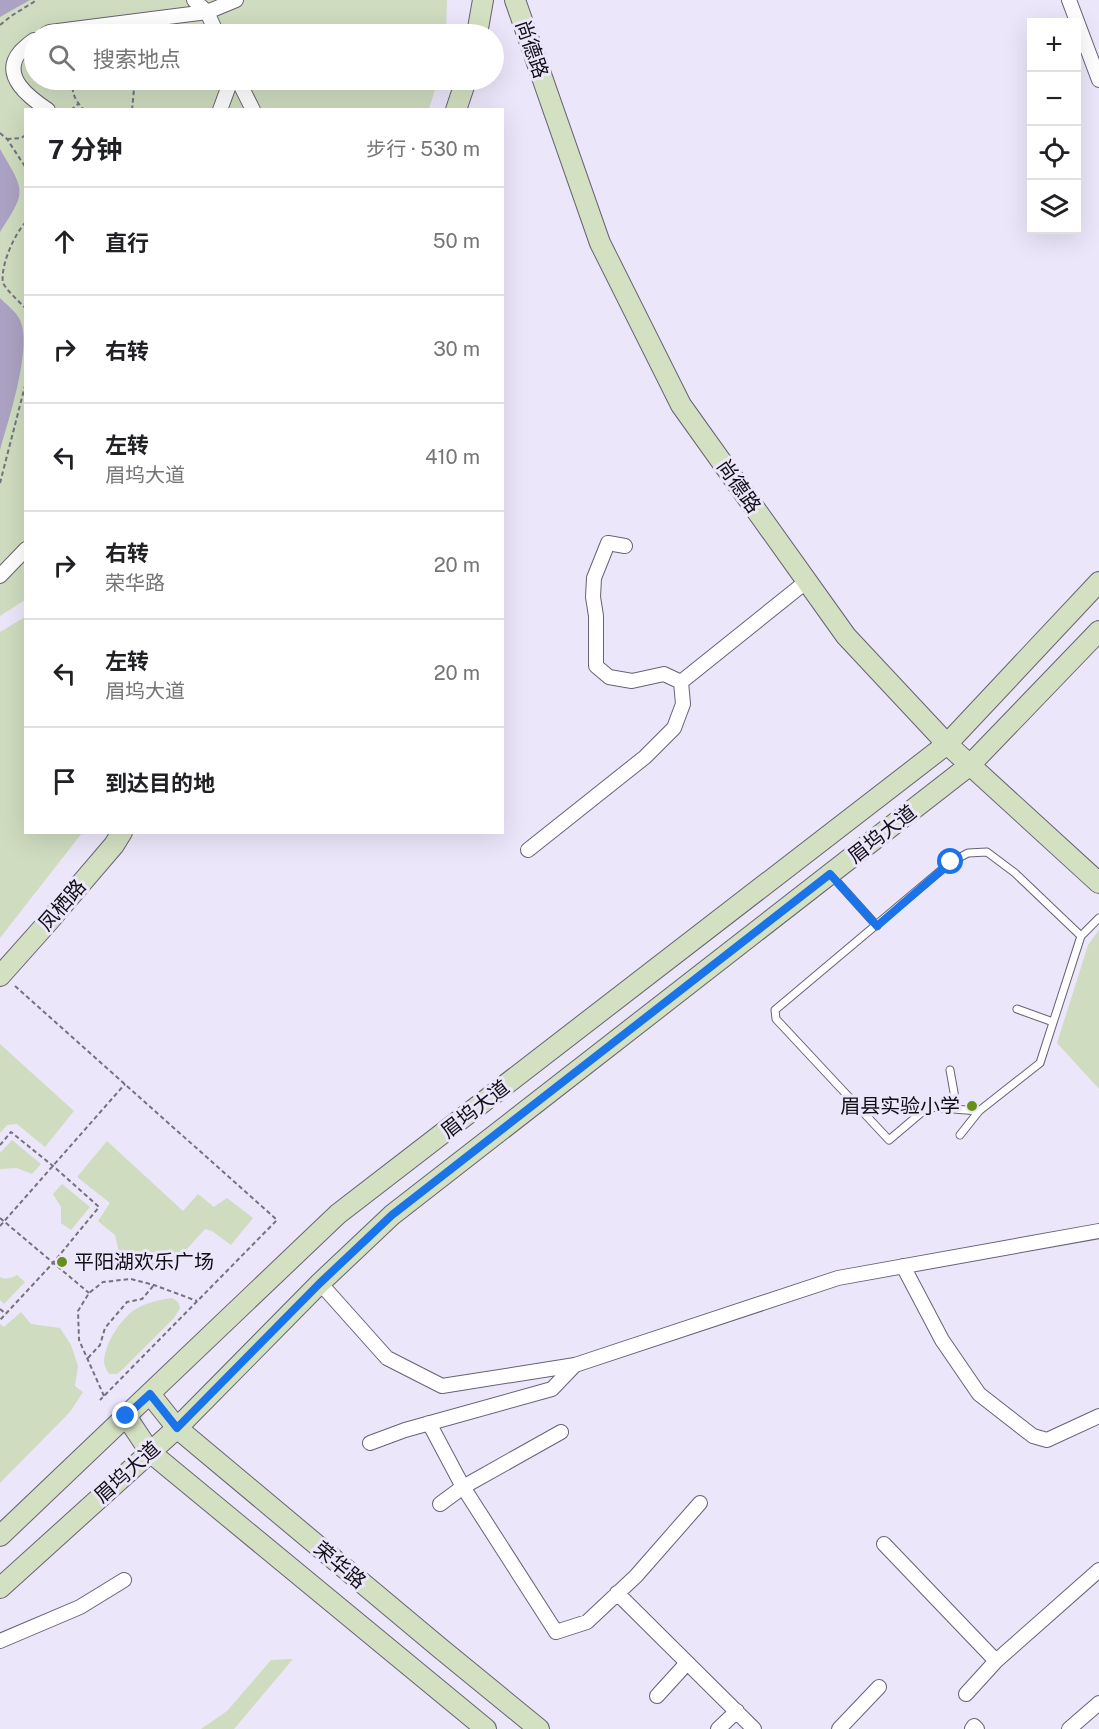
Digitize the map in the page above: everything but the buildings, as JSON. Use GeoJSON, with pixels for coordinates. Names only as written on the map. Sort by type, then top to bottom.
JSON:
{"type":"FeatureCollection","features":[{"type":"Feature","properties":{"kind":"main road"},"geometry":{"type":"LineString","coordinates":[[479,24],[483,0]]}},
{"type":"Feature","properties":{"kind":"main road","name":"尚德路"},"geometry":{"type":"LineString","coordinates":[[515,0],[600,243],[681,405],[846,636],[947,744],[1099,883]]}},
{"type":"Feature","properties":{"kind":"main road"},"geometry":{"type":"LineString","coordinates":[[457,108],[463,90]]}},
{"type":"Feature","properties":{"kind":"main road","name":"眉坞大道"},"geometry":{"type":"LineString","coordinates":[[0,1536],[338,1214],[947,744],[1099,582]]}},
{"type":"Feature","properties":{"kind":"main road","name":"眉坞大道"},"geometry":{"type":"LineString","coordinates":[[0,1588],[177,1428],[320,1283],[392,1215],[970,765],[1099,631]]}},
{"type":"Feature","properties":{"kind":"main road","name":"凤栖路"},"geometry":{"type":"LineString","coordinates":[[1,975],[114,845],[121,834]]}},
{"type":"Feature","properties":{"kind":"main road","name":"荣华路"},"geometry":{"type":"LineString","coordinates":[[150,1394],[177,1428],[539,1729]]}},
{"type":"Feature","properties":{"kind":"main road","name":"荣华路"},"geometry":{"type":"LineString","coordinates":[[126,1416],[150,1452],[486,1729]]}},
{"type":"Feature","properties":{"kind":"street"},"geometry":{"type":"LineString","coordinates":[[194,0],[207,12],[212,24]]}},
{"type":"Feature","properties":{"kind":"street"},"geometry":{"type":"LineString","coordinates":[[113,24],[207,12],[236,0]]}},
{"type":"Feature","properties":{"kind":"street"},"geometry":{"type":"LineString","coordinates":[[1069,0],[1099,80]]}},
{"type":"Feature","properties":{"kind":"street"},"geometry":{"type":"LineString","coordinates":[[24,48],[16,56],[13,67],[14,79],[30,98],[45,108]]}},
{"type":"Feature","properties":{"kind":"street"},"geometry":{"type":"LineString","coordinates":[[221,108],[227,90]]}},
{"type":"Feature","properties":{"kind":"street"},"geometry":{"type":"LineString","coordinates":[[243,90],[252,108]]}},
{"type":"Feature","properties":{"kind":"street"},"geometry":{"type":"LineString","coordinates":[[625,546],[608,543],[594,578],[596,666],[609,677],[632,681],[664,674],[681,682]]}},
{"type":"Feature","properties":{"kind":"street"},"geometry":{"type":"LineString","coordinates":[[0,576],[24,551]]}},
{"type":"Feature","properties":{"kind":"street"},"geometry":{"type":"LineString","coordinates":[[681,682],[807,581]]}},
{"type":"Feature","properties":{"kind":"street"},"geometry":{"type":"LineString","coordinates":[[528,850],[645,757],[674,728],[683,704],[681,682]]}},
{"type":"Feature","properties":{"kind":"street"},"geometry":{"type":"LineString","coordinates":[[320,1283],[387,1358],[442,1386],[575,1365],[838,1278],[1099,1231]]}},
{"type":"Feature","properties":{"kind":"street"},"geometry":{"type":"LineString","coordinates":[[903,1266],[942,1340],[979,1394],[1033,1436],[1047,1440],[1099,1416]]}},
{"type":"Feature","properties":{"kind":"street"},"geometry":{"type":"LineString","coordinates":[[370,1443],[429,1423],[552,1389],[575,1365]]}},
{"type":"Feature","properties":{"kind":"street"},"geometry":{"type":"LineString","coordinates":[[429,1423],[463,1487],[556,1632],[587,1622],[636,1576],[700,1503]]}},
{"type":"Feature","properties":{"kind":"street"},"geometry":{"type":"LineString","coordinates":[[440,1504],[463,1487],[561,1432]]}},
{"type":"Feature","properties":{"kind":"street"},"geometry":{"type":"LineString","coordinates":[[884,1544],[996,1661]]}},
{"type":"Feature","properties":{"kind":"street"},"geometry":{"type":"LineString","coordinates":[[966,1694],[996,1661],[1099,1570]]}},
{"type":"Feature","properties":{"kind":"street"},"geometry":{"type":"LineString","coordinates":[[0,1641],[80,1607],[124,1580]]}},
{"type":"Feature","properties":{"kind":"street"},"geometry":{"type":"LineString","coordinates":[[617,1593],[754,1729]]}},
{"type":"Feature","properties":{"kind":"street"},"geometry":{"type":"LineString","coordinates":[[657,1696],[687,1663]]}},
{"type":"Feature","properties":{"kind":"street"},"geometry":{"type":"LineString","coordinates":[[839,1729],[879,1687]]}},
{"type":"Feature","properties":{"kind":"street"},"geometry":{"type":"LineString","coordinates":[[1069,1729],[1099,1703]]}},
{"type":"Feature","properties":{"kind":"street"},"geometry":{"type":"LineString","coordinates":[[718,1729],[737,1712]]}},
{"type":"Feature","properties":{"kind":"street"},"geometry":{"type":"LineString","coordinates":[[972,1729],[974,1726],[977,1729]]}},
{"type":"Feature","properties":{"kind":"lane"},"geometry":{"type":"LineString","coordinates":[[979,1111],[928,1107],[889,1140],[776,1019],[775,1010],[951,862],[968,853],[987,852],[1015,873],[1081,936]]}},
{"type":"Feature","properties":{"kind":"lane"},"geometry":{"type":"LineString","coordinates":[[830,874],[877,926]]}},
{"type":"Feature","properties":{"kind":"lane"},"geometry":{"type":"LineString","coordinates":[[960,1135],[979,1111],[1040,1063],[1081,936],[1099,918]]}},
{"type":"Feature","properties":{"kind":"lane"},"geometry":{"type":"LineString","coordinates":[[1017,1009],[1053,1022]]}},
{"type":"Feature","properties":{"kind":"lane"},"geometry":{"type":"LineString","coordinates":[[950,1070],[957,1109]]}},
{"type":"Feature","properties":{"kind":"path"},"geometry":{"type":"LineString","coordinates":[[0,25],[37,0]]}},
{"type":"Feature","properties":{"kind":"path"},"geometry":{"type":"LineString","coordinates":[[72,90],[75,100],[82,108]]}},
{"type":"Feature","properties":{"kind":"path"},"geometry":{"type":"LineString","coordinates":[[132,108],[134,90]]}},
{"type":"Feature","properties":{"kind":"path"},"geometry":{"type":"LineString","coordinates":[[73,108],[78,103]]}},
{"type":"Feature","properties":{"kind":"path"},"geometry":{"type":"LineString","coordinates":[[0,133],[7,139],[24,165]]}},
{"type":"Feature","properties":{"kind":"path"},"geometry":{"type":"LineString","coordinates":[[7,139],[24,136]]}},
{"type":"Feature","properties":{"kind":"path"},"geometry":{"type":"LineString","coordinates":[[24,224],[11,242],[1,272],[3,283],[24,307]]}},
{"type":"Feature","properties":{"kind":"path"},"geometry":{"type":"LineString","coordinates":[[0,483],[24,390]]}},
{"type":"Feature","properties":{"kind":"path"},"geometry":{"type":"LineString","coordinates":[[1,975],[277,1220],[100,1400]]}},
{"type":"Feature","properties":{"kind":"path"},"geometry":{"type":"LineString","coordinates":[[0,1226],[125,1084]]}},
{"type":"Feature","properties":{"kind":"path"},"geometry":{"type":"LineString","coordinates":[[0,1145],[12,1132],[99,1207],[53,1263],[0,1320]]}},
{"type":"Feature","properties":{"kind":"path"},"geometry":{"type":"LineString","coordinates":[[0,1218],[89,1293]]}},
{"type":"Feature","properties":{"kind":"path"},"geometry":{"type":"LineString","coordinates":[[104,1396],[79,1340],[78,1311],[89,1293],[103,1282],[131,1279],[154,1285],[197,1302]]}},
{"type":"Feature","properties":{"kind":"path"},"geometry":{"type":"LineString","coordinates":[[88,1359],[100,1345],[105,1328],[126,1302],[142,1299],[154,1285]]}},
{"type":"Feature","properties":{"kind":"path"},"geometry":{"type":"LineString","coordinates":[[0,1309],[6,1314]]}},
{"type":"Feature","properties":{"kind":"green space"},"geometry":{"type":"Polygon","coordinates":[[[0,0],[447,0],[446,24],[24,24],[24,90],[435,90],[429,108],[24,108],[24,601],[0,616],[0,0]]]}},
{"type":"Feature","properties":{"kind":"green space"},"geometry":{"type":"Polygon","coordinates":[[[24,618],[24,834],[81,834],[0,938],[0,632],[24,618]]]}},
{"type":"Feature","properties":{"kind":"green space"},"geometry":{"type":"Polygon","coordinates":[[[1099,930],[1099,1089],[1057,1043],[1088,945],[1099,930]]]}},
{"type":"Feature","properties":{"kind":"green space"},"geometry":{"type":"Polygon","coordinates":[[[0,1044],[74,1111],[45,1147],[17,1124],[7,1125],[0,1133],[0,1044]]]}},
{"type":"Feature","properties":{"kind":"green space"},"geometry":{"type":"Polygon","coordinates":[[[12,1140],[41,1164],[32,1174],[17,1168],[0,1169],[0,1153],[12,1140]]]}},
{"type":"Feature","properties":{"kind":"green space"},"geometry":{"type":"Polygon","coordinates":[[[107,1141],[183,1211],[198,1194],[214,1207],[227,1198],[253,1218],[231,1245],[212,1231],[205,1229],[168,1270],[148,1269],[132,1263],[120,1256],[115,1235],[98,1221],[110,1203],[77,1177],[107,1141]]]}},
{"type":"Feature","properties":{"kind":"green space"},"geometry":{"type":"Polygon","coordinates":[[[62,1184],[90,1207],[71,1230],[61,1223],[61,1207],[53,1194],[62,1184]]]}},
{"type":"Feature","properties":{"kind":"green space"},"geometry":{"type":"Polygon","coordinates":[[[17,1275],[25,1282],[4,1304],[0,1300],[0,1277],[9,1278],[17,1275]]]}},
{"type":"Feature","properties":{"kind":"green space"},"geometry":{"type":"Polygon","coordinates":[[[172,1298],[178,1302],[180,1308],[174,1318],[122,1370],[117,1374],[109,1374],[104,1363],[105,1354],[120,1325],[130,1313],[140,1307],[172,1298]]]}},
{"type":"Feature","properties":{"kind":"green space"},"geometry":{"type":"Polygon","coordinates":[[[21,1312],[31,1324],[60,1328],[71,1345],[78,1366],[75,1386],[83,1392],[70,1412],[0,1483],[0,1324],[4,1327],[21,1312]]]}},
{"type":"Feature","properties":{"kind":"green space"},"geometry":{"type":"Polygon","coordinates":[[[293,1659],[234,1729],[201,1729],[227,1711],[271,1660],[293,1659]]]}},
{"type":"Feature","properties":{"kind":"shaded area"},"geometry":{"type":"Polygon","coordinates":[[[0,0],[30,0],[0,17],[0,0]]]}},
{"type":"Feature","properties":{"kind":"shaded area"},"geometry":{"type":"Polygon","coordinates":[[[0,149],[14,174],[20,191],[15,207],[0,232],[0,149]]]}},
{"type":"Feature","properties":{"kind":"shaded area"},"geometry":{"type":"Polygon","coordinates":[[[0,298],[19,318],[23,330],[23,346],[18,383],[0,450],[0,298]]]}},
{"type":"Feature","properties":{"kind":"place","name":"眉县实验小学"},"geometry":{"type":"Point","coordinates":[972,1106]}},
{"type":"Feature","properties":{"kind":"place","name":"平阳湖欢乐广场"},"geometry":{"type":"Point","coordinates":[62,1262]}},
{"type":"Feature","properties":{"kind":"route"},"geometry":{"type":"LineString","coordinates":[[126,1416],[150,1394],[177,1428],[320,1283],[392,1215],[830,874],[877,926],[951,862]]}}]}
